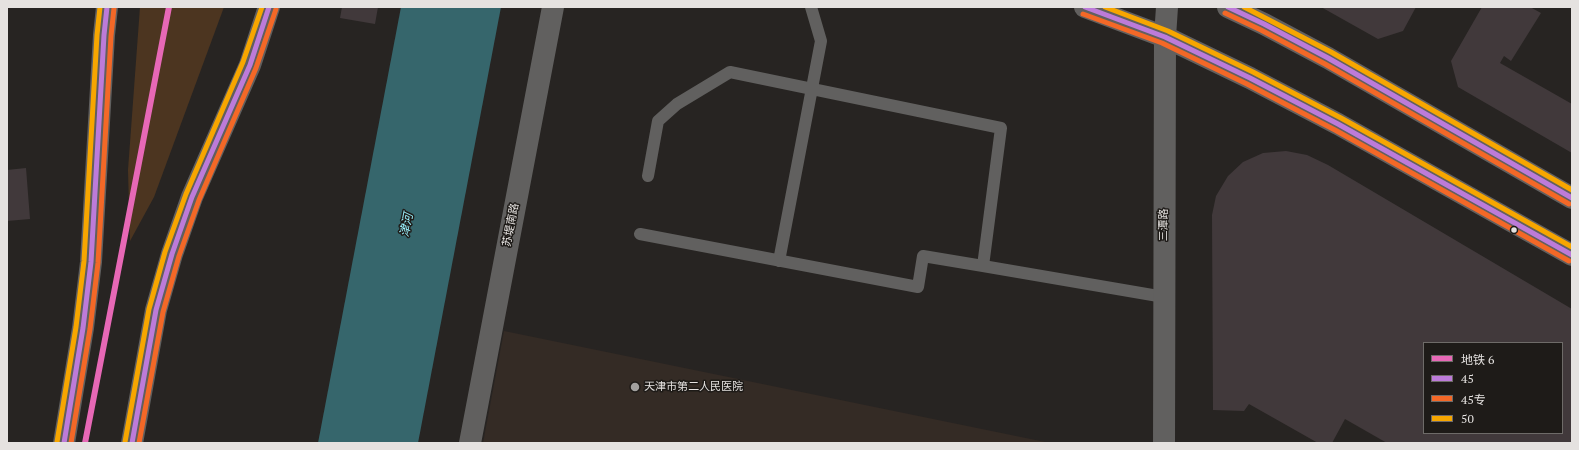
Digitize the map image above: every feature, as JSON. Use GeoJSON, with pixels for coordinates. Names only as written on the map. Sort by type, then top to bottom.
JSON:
{"type":"FeatureCollection","features":[{"type":"Feature","properties":{"kind":"highway"},"geometry":{"type":"LineString","coordinates":[[64,443],[83,328],[91,262],[104,35],[107,7]]}},
{"type":"Feature","properties":{"kind":"highway"},"geometry":{"type":"LineString","coordinates":[[132,443],[156,310],[172,254],[192,197],[250,65],[269,7]]}},
{"type":"Feature","properties":{"kind":"main road"},"geometry":{"type":"LineString","coordinates":[[1085,7],[1165,37],[1338,124],[1572,255]]}},
{"type":"Feature","properties":{"kind":"main road"},"geometry":{"type":"LineString","coordinates":[[1228,7],[1264,24],[1328,58],[1572,198]]}},
{"type":"Feature","properties":{"kind":"street","name":"苏堤南路"},"geometry":{"type":"LineString","coordinates":[[470,443],[552,7]]}},
{"type":"Feature","properties":{"kind":"street","name":"三潭路"},"geometry":{"type":"LineString","coordinates":[[1164,443],[1165,37],[1167,7]]}},
{"type":"Feature","properties":{"kind":"lane"},"geometry":{"type":"LineString","coordinates":[[779,260],[821,41],[811,7]]}},
{"type":"Feature","properties":{"kind":"lane"},"geometry":{"type":"LineString","coordinates":[[648,176],[658,121],[677,104],[730,72],[1001,128],[983,266]]}},
{"type":"Feature","properties":{"kind":"lane"},"geometry":{"type":"LineString","coordinates":[[640,234],[918,287],[923,256],[1164,297]]}},
{"type":"Feature","properties":{"kind":"shaded area"},"geometry":{"type":"Polygon","coordinates":[[[140,7],[224,7],[154,197],[130,241],[128,170],[140,7]]]}},
{"type":"Feature","properties":{"kind":"shaded area","name":"天津市第二人民医院"},"geometry":{"type":"Polygon","coordinates":[[[504,331],[1050,443],[483,443],[504,331]]]}},
{"type":"Feature","properties":{"kind":"water","name":"津河"},"geometry":{"type":"Polygon","coordinates":[[[401,7],[501,7],[418,443],[318,443],[401,7]]]}},
{"type":"Feature","properties":{"kind":"building"},"geometry":{"type":"Polygon","coordinates":[[[342,7],[378,7],[375,24],[340,18],[342,7]]]}},
{"type":"Feature","properties":{"kind":"building"},"geometry":{"type":"Polygon","coordinates":[[[1321,7],[1416,7],[1403,31],[1378,39],[1321,7]]]}},
{"type":"Feature","properties":{"kind":"building"},"geometry":{"type":"Polygon","coordinates":[[[1482,7],[1530,7],[1541,13],[1511,61],[1504,56],[1500,63],[1572,104],[1572,153],[1458,87],[1451,61],[1482,7]]]}},
{"type":"Feature","properties":{"kind":"building"},"geometry":{"type":"Polygon","coordinates":[[[1286,151],[1307,155],[1328,165],[1572,309],[1572,443],[1387,443],[1345,419],[1332,443],[1318,443],[1249,404],[1244,411],[1213,410],[1212,215],[1216,196],[1228,176],[1243,162],[1263,153],[1286,151]]]}},
{"type":"Feature","properties":{"kind":"building"},"geometry":{"type":"Polygon","coordinates":[[[26,168],[30,219],[7,221],[7,170],[26,168]]]}},
{"type":"Feature","properties":{"kind":"metro line","name":"6"},"geometry":{"type":"LineString","coordinates":[[85,443],[169,7]]}},
{"type":"Feature","properties":{"kind":"transit line","name":"50"},"geometry":{"type":"LineString","coordinates":[[57,442],[76,327],[84,261],[97,35],[100,7]]}},
{"type":"Feature","properties":{"kind":"transit line","name":"45"},"geometry":{"type":"LineString","coordinates":[[64,443],[83,328],[91,262],[104,35],[107,7]]}},
{"type":"Feature","properties":{"kind":"transit line","name":"50"},"geometry":{"type":"LineString","coordinates":[[125,442],[149,309],[165,252],[186,194],[243,62],[262,7]]}},
{"type":"Feature","properties":{"kind":"transit line","name":"45"},"geometry":{"type":"LineString","coordinates":[[132,443],[156,310],[172,254],[192,197],[250,65],[269,7]]}},
{"type":"Feature","properties":{"kind":"transit line","name":"45"},"geometry":{"type":"LineString","coordinates":[[1085,7],[1165,37],[1250,78],[1338,124],[1572,255]]}},
{"type":"Feature","properties":{"kind":"transit line","name":"50"},"geometry":{"type":"LineString","coordinates":[[1105,7],[1168,31],[1253,72],[1341,118],[1572,247]]}},
{"type":"Feature","properties":{"kind":"transit line","name":"45"},"geometry":{"type":"LineString","coordinates":[[1228,7],[1264,24],[1328,58],[1572,198]]}},
{"type":"Feature","properties":{"kind":"transit line","name":"50"},"geometry":{"type":"LineString","coordinates":[[1244,7],[1331,52],[1572,190]]}},
{"type":"Feature","properties":{"kind":"transit line","name":"45专"},"geometry":{"type":"LineString","coordinates":[[71,443],[90,329],[98,263],[111,36],[114,8]]}},
{"type":"Feature","properties":{"kind":"transit line","name":"45专"},"geometry":{"type":"LineString","coordinates":[[139,443],[163,312],[179,256],[199,200],[256,68],[276,9]]}},
{"type":"Feature","properties":{"kind":"transit line","name":"45专"},"geometry":{"type":"LineString","coordinates":[[1225,13],[1261,30],[1325,64],[1569,204]]}},
{"type":"Feature","properties":{"kind":"transit line","name":"45专"},"geometry":{"type":"LineString","coordinates":[[1083,14],[1162,43],[1247,84],[1335,130],[1569,261]]}},
{"type":"Feature","properties":{"kind":"place","name":"天津市第二人民医院"},"geometry":{"type":"Point","coordinates":[635,387]}}]}
